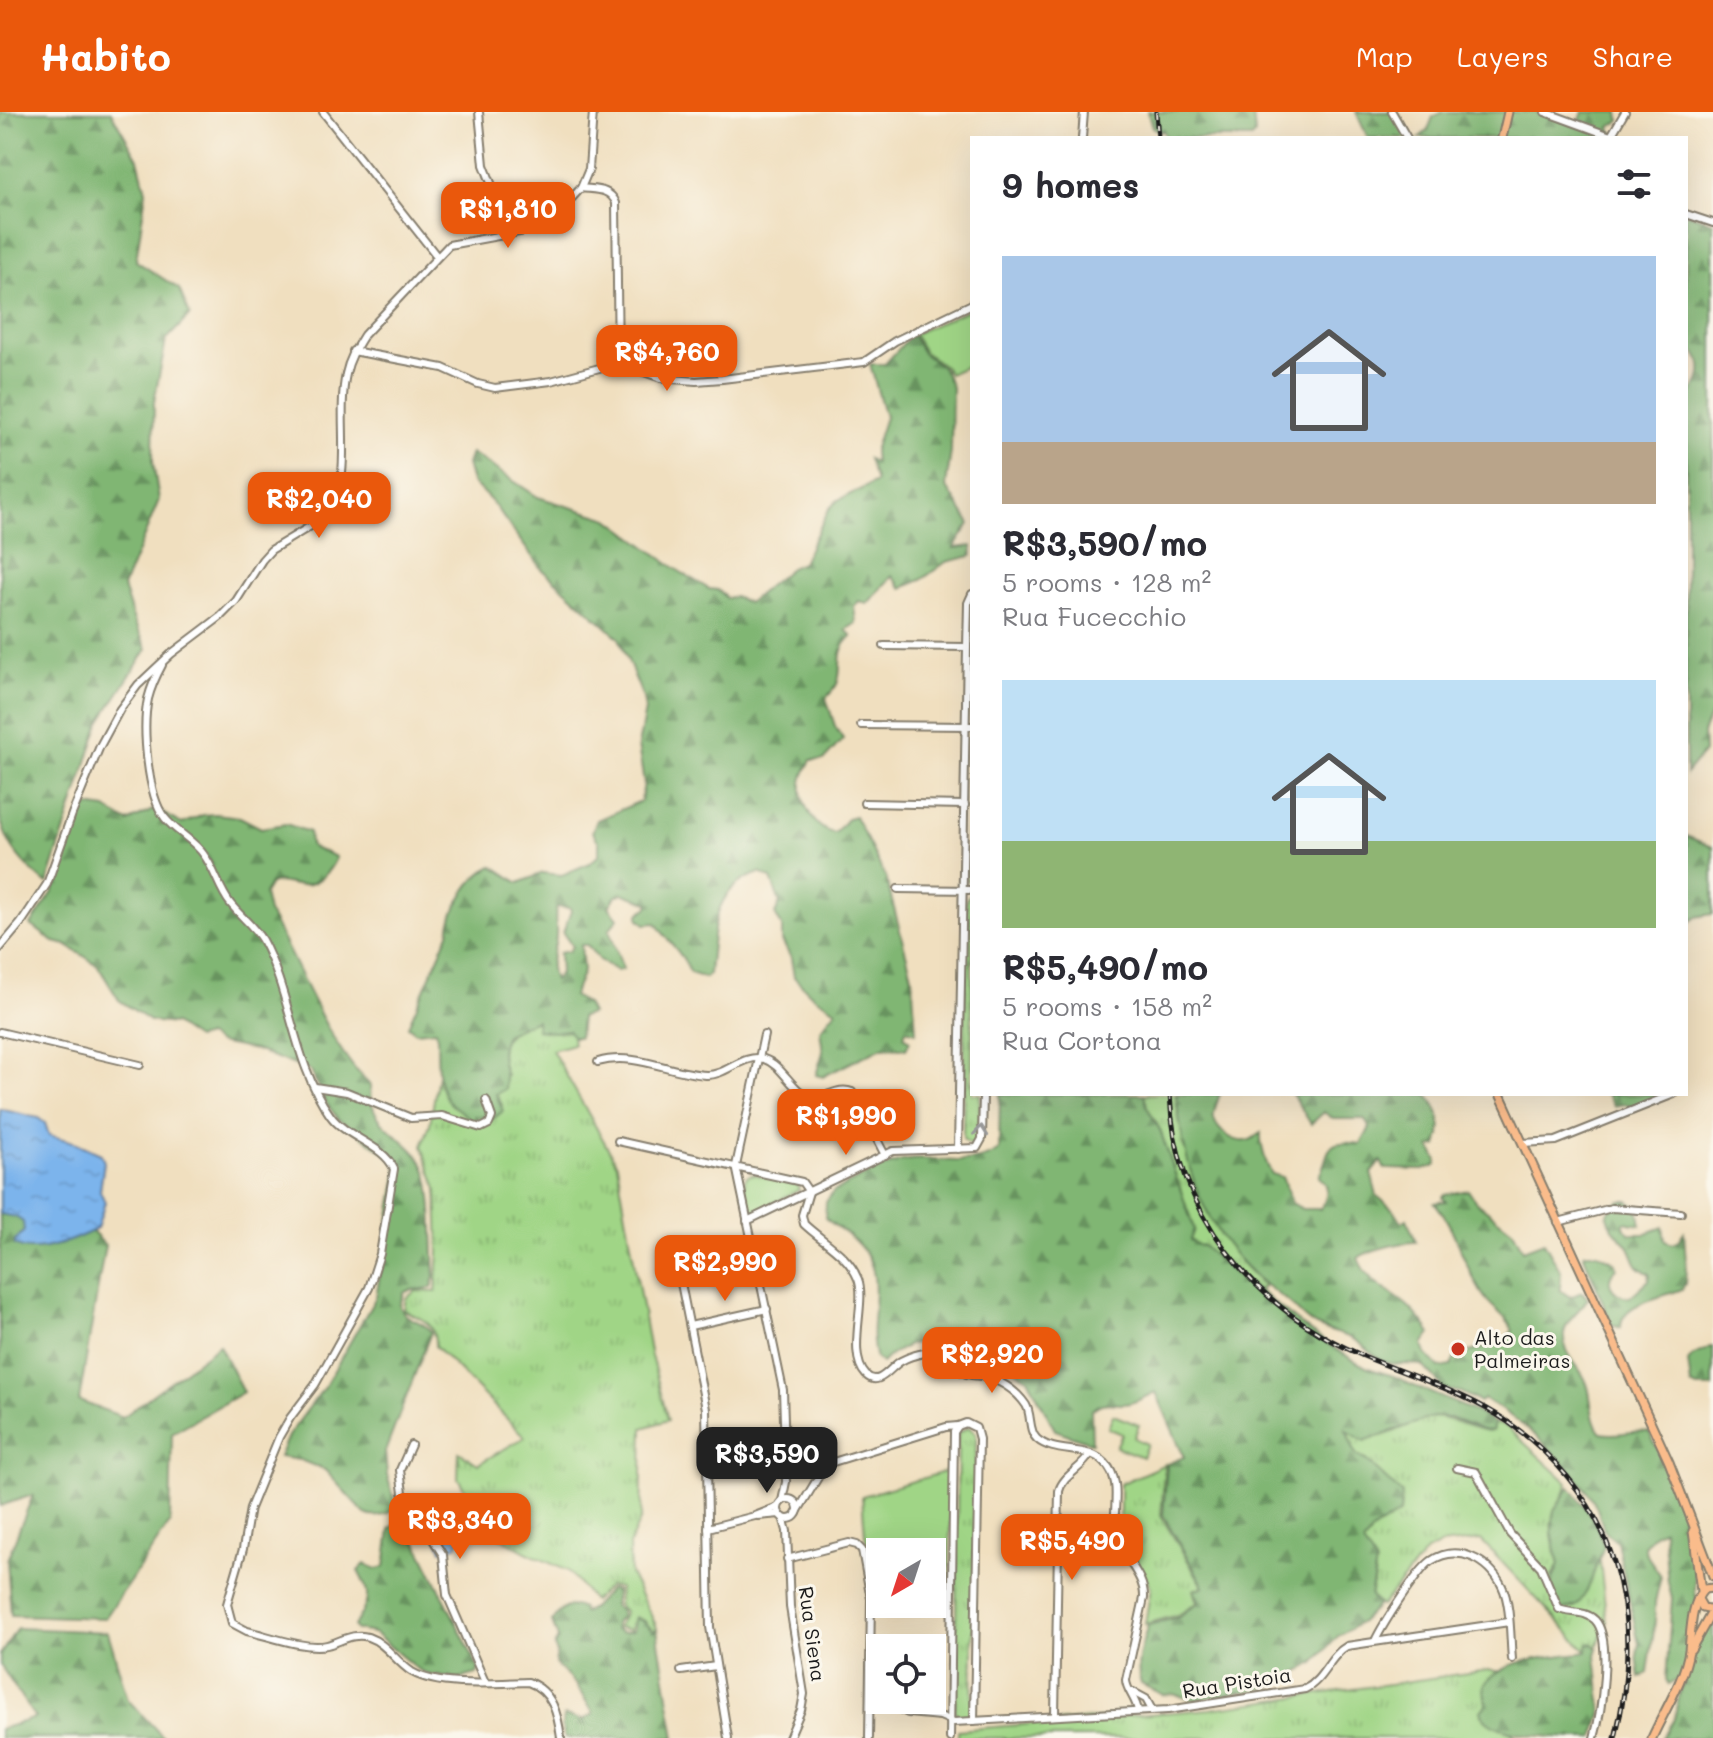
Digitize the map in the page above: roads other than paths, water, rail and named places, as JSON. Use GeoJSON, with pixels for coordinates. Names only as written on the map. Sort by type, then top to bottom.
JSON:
{"type":"FeatureCollection","features":[{"type":"Feature","properties":{"kind":"main road"},"geometry":{"type":"LineString","coordinates":[[1502,136],[1508,112]]}},
{"type":"Feature","properties":{"kind":"main road"},"geometry":{"type":"LineString","coordinates":[[1501,1096],[1669,1462],[1713,1576]]}},
{"type":"Feature","properties":{"kind":"main road"},"geometry":{"type":"LineString","coordinates":[[1652,1738],[1689,1653],[1713,1610],[1703,1608],[1692,1521]]}},
{"type":"Feature","properties":{"kind":"main road"},"geometry":{"type":"LineString","coordinates":[[1689,1653],[1700,1595],[1713,1588]]}},
{"type":"Feature","properties":{"kind":"street"},"geometry":{"type":"LineString","coordinates":[[323,112],[436,255]]}},
{"type":"Feature","properties":{"kind":"street"},"geometry":{"type":"LineString","coordinates":[[479,112],[484,165],[511,234]]}},
{"type":"Feature","properties":{"kind":"street"},"geometry":{"type":"LineString","coordinates":[[0,948],[47,884],[72,814],[109,727],[138,685],[228,609],[271,550],[329,515],[340,491],[345,377],[353,351],[369,328],[401,298],[436,255],[456,242],[511,234],[538,224],[570,200],[581,188],[591,160],[593,112]]}},
{"type":"Feature","properties":{"kind":"street"},"geometry":{"type":"LineString","coordinates":[[1082,136],[1084,112]]}},
{"type":"Feature","properties":{"kind":"street"},"geometry":{"type":"LineString","coordinates":[[1392,112],[1406,136]]}},
{"type":"Feature","properties":{"kind":"street"},"geometry":{"type":"LineString","coordinates":[[1545,112],[1611,136]]}},
{"type":"Feature","properties":{"kind":"street"},"geometry":{"type":"LineString","coordinates":[[1614,136],[1625,112]]}},
{"type":"Feature","properties":{"kind":"street"},"geometry":{"type":"LineString","coordinates":[[581,188],[606,192],[613,196],[616,203],[618,363]]}},
{"type":"Feature","properties":{"kind":"street"},"geometry":{"type":"LineString","coordinates":[[1688,215],[1713,223]]}},
{"type":"Feature","properties":{"kind":"street"},"geometry":{"type":"LineString","coordinates":[[353,351],[443,368],[495,388],[551,381],[618,363],[649,375],[696,381],[857,363],[870,359],[914,331],[970,305]]}},
{"type":"Feature","properties":{"kind":"street"},"geometry":{"type":"LineString","coordinates":[[958,1149],[970,598]]}},
{"type":"Feature","properties":{"kind":"street"},"geometry":{"type":"LineString","coordinates":[[884,646],[967,647]]}},
{"type":"Feature","properties":{"kind":"street"},"geometry":{"type":"LineString","coordinates":[[162,665],[153,683],[146,714],[148,761],[156,802],[164,817],[206,857],[224,894],[261,938],[315,1087],[333,1119],[391,1163],[394,1169],[376,1273],[315,1385],[290,1418],[256,1491],[227,1604],[232,1623],[247,1631],[312,1646],[365,1636],[376,1641],[411,1671],[444,1683],[528,1682],[542,1690],[555,1708],[561,1738]]}},
{"type":"Feature","properties":{"kind":"street"},"geometry":{"type":"LineString","coordinates":[[861,725],[969,726]]}},
{"type":"Feature","properties":{"kind":"street"},"geometry":{"type":"LineString","coordinates":[[864,803],[965,805]]}},
{"type":"Feature","properties":{"kind":"street"},"geometry":{"type":"LineString","coordinates":[[898,889],[970,890]]}},
{"type":"Feature","properties":{"kind":"street"},"geometry":{"type":"LineString","coordinates":[[0,1032],[140,1065]]}},
{"type":"Feature","properties":{"kind":"street","name":"Rua Siena"},"geometry":{"type":"LineString","coordinates":[[764,1035],[736,1166],[783,1390],[786,1482],[781,1510],[787,1531],[790,1607],[804,1694],[789,1738]]}},
{"type":"Feature","properties":{"kind":"street"},"geometry":{"type":"LineString","coordinates":[[598,1062],[635,1060],[712,1075],[759,1058],[773,1064],[806,1095],[814,1098],[839,1090],[852,1092],[885,1155]]}},
{"type":"Feature","properties":{"kind":"street"},"geometry":{"type":"LineString","coordinates":[[315,1087],[347,1092],[411,1118],[442,1116],[481,1128],[492,1117],[486,1100]]}},
{"type":"Feature","properties":{"kind":"street"},"geometry":{"type":"LineString","coordinates":[[747,1221],[901,1149],[973,1149],[981,1143],[983,1096]]}},
{"type":"Feature","properties":{"kind":"street"},"geometry":{"type":"LineString","coordinates":[[1523,1143],[1556,1141],[1672,1096]]}},
{"type":"Feature","properties":{"kind":"street"},"geometry":{"type":"LineString","coordinates":[[618,1141],[796,1179],[809,1192],[802,1215],[804,1224],[848,1261],[859,1282],[858,1346],[861,1366],[867,1376],[875,1379],[882,1377],[901,1361],[926,1353],[942,1353],[963,1373],[993,1379],[1015,1393],[1029,1411],[1034,1434],[1042,1442],[1090,1454],[1105,1463],[1113,1474],[1117,1490],[1115,1531],[1119,1544],[1144,1588],[1126,1677],[1126,1686],[1135,1698],[1138,1711]]}},
{"type":"Feature","properties":{"kind":"street"},"geometry":{"type":"LineString","coordinates":[[1558,1222],[1612,1208],[1681,1213]]}},
{"type":"Feature","properties":{"kind":"street"},"geometry":{"type":"LineString","coordinates":[[671,1245],[706,1416],[710,1627],[728,1738]]}},
{"type":"Feature","properties":{"kind":"street"},"geometry":{"type":"LineString","coordinates":[[690,1326],[767,1309]]}},
{"type":"Feature","properties":{"kind":"street"},"geometry":{"type":"LineString","coordinates":[[950,1738],[954,1437],[962,1425],[976,1428],[979,1439],[974,1721]]}},
{"type":"Feature","properties":{"kind":"street","name":"Rua Siena"},"geometry":{"type":"LineString","coordinates":[[787,1531],[822,1471],[830,1463],[962,1425]]}},
{"type":"Feature","properties":{"kind":"street"},"geometry":{"type":"LineString","coordinates":[[934,1432],[954,1437]]}},
{"type":"Feature","properties":{"kind":"street"},"geometry":{"type":"LineString","coordinates":[[411,1445],[400,1470],[403,1493],[443,1555],[447,1595],[485,1682]]}},
{"type":"Feature","properties":{"kind":"street"},"geometry":{"type":"LineString","coordinates":[[1055,1715],[1059,1491],[1061,1484],[1090,1454]]}},
{"type":"Feature","properties":{"kind":"street"},"geometry":{"type":"LineString","coordinates":[[1457,1468],[1476,1472],[1510,1534],[1541,1567],[1559,1609],[1588,1615],[1596,1621],[1600,1630],[1604,1676],[1603,1704],[1594,1738]]}},
{"type":"Feature","properties":{"kind":"street","name":"Rua Siena"},"geometry":{"type":"LineString","coordinates":[[786,1482],[798,1507],[795,1516]]}},
{"type":"Feature","properties":{"kind":"street"},"geometry":{"type":"LineString","coordinates":[[708,1528],[781,1510],[792,1500],[808,1494]]}},
{"type":"Feature","properties":{"kind":"street"},"geometry":{"type":"LineString","coordinates":[[781,1510],[795,1516]]}},
{"type":"Feature","properties":{"kind":"street"},"geometry":{"type":"LineString","coordinates":[[787,1559],[849,1543],[857,1545],[862,1550],[871,1599],[871,1634]]}},
{"type":"Feature","properties":{"kind":"street"},"geometry":{"type":"LineString","coordinates":[[1375,1641],[1426,1566],[1439,1558],[1465,1553],[1474,1556],[1502,1585],[1512,1659]]}},
{"type":"Feature","properties":{"kind":"street","name":"Rua Pistoia"},"geometry":{"type":"LineString","coordinates":[[919,1714],[974,1721],[1138,1711],[1305,1689],[1314,1684],[1343,1648],[1509,1622]]}},
{"type":"Feature","properties":{"kind":"street"},"geometry":{"type":"LineString","coordinates":[[681,1671],[716,1666]]}},
{"type":"Feature","properties":{"kind":"street"},"geometry":{"type":"LineString","coordinates":[[1129,1690],[1146,1699],[1152,1710]]}},
{"type":"Feature","properties":{"kind":"street"},"geometry":{"type":"LineString","coordinates":[[869,1738],[870,1714]]}},
{"type":"Feature","properties":{"kind":"water"},"geometry":{"type":"Polygon","coordinates":[[[0,1109],[38,1118],[45,1123],[49,1135],[101,1154],[104,1162],[100,1191],[105,1202],[97,1229],[45,1248],[15,1245],[24,1231],[23,1222],[16,1217],[0,1214],[0,1109]]]}},
{"type":"Feature","properties":{"kind":"water"},"geometry":{"type":"Polygon","coordinates":[[[479,1497],[457,1546],[442,1550],[437,1537],[479,1497]]]}},
{"type":"Feature","properties":{"kind":"railway"},"geometry":{"type":"LineString","coordinates":[[1156,112],[1158,136]]}},
{"type":"Feature","properties":{"kind":"railway"},"geometry":{"type":"LineString","coordinates":[[1170,1096],[1175,1137],[1186,1178],[1204,1216],[1227,1251],[1254,1283],[1286,1311],[1321,1334],[1359,1354],[1491,1411],[1545,1453],[1575,1486],[1598,1523],[1614,1562],[1624,1603],[1627,1647],[1624,1692],[1615,1738]]}},
{"type":"Feature","properties":{"kind":"place","name":"Alto das Palmeiras"},"geometry":{"type":"Point","coordinates":[1458,1349]}}]}
